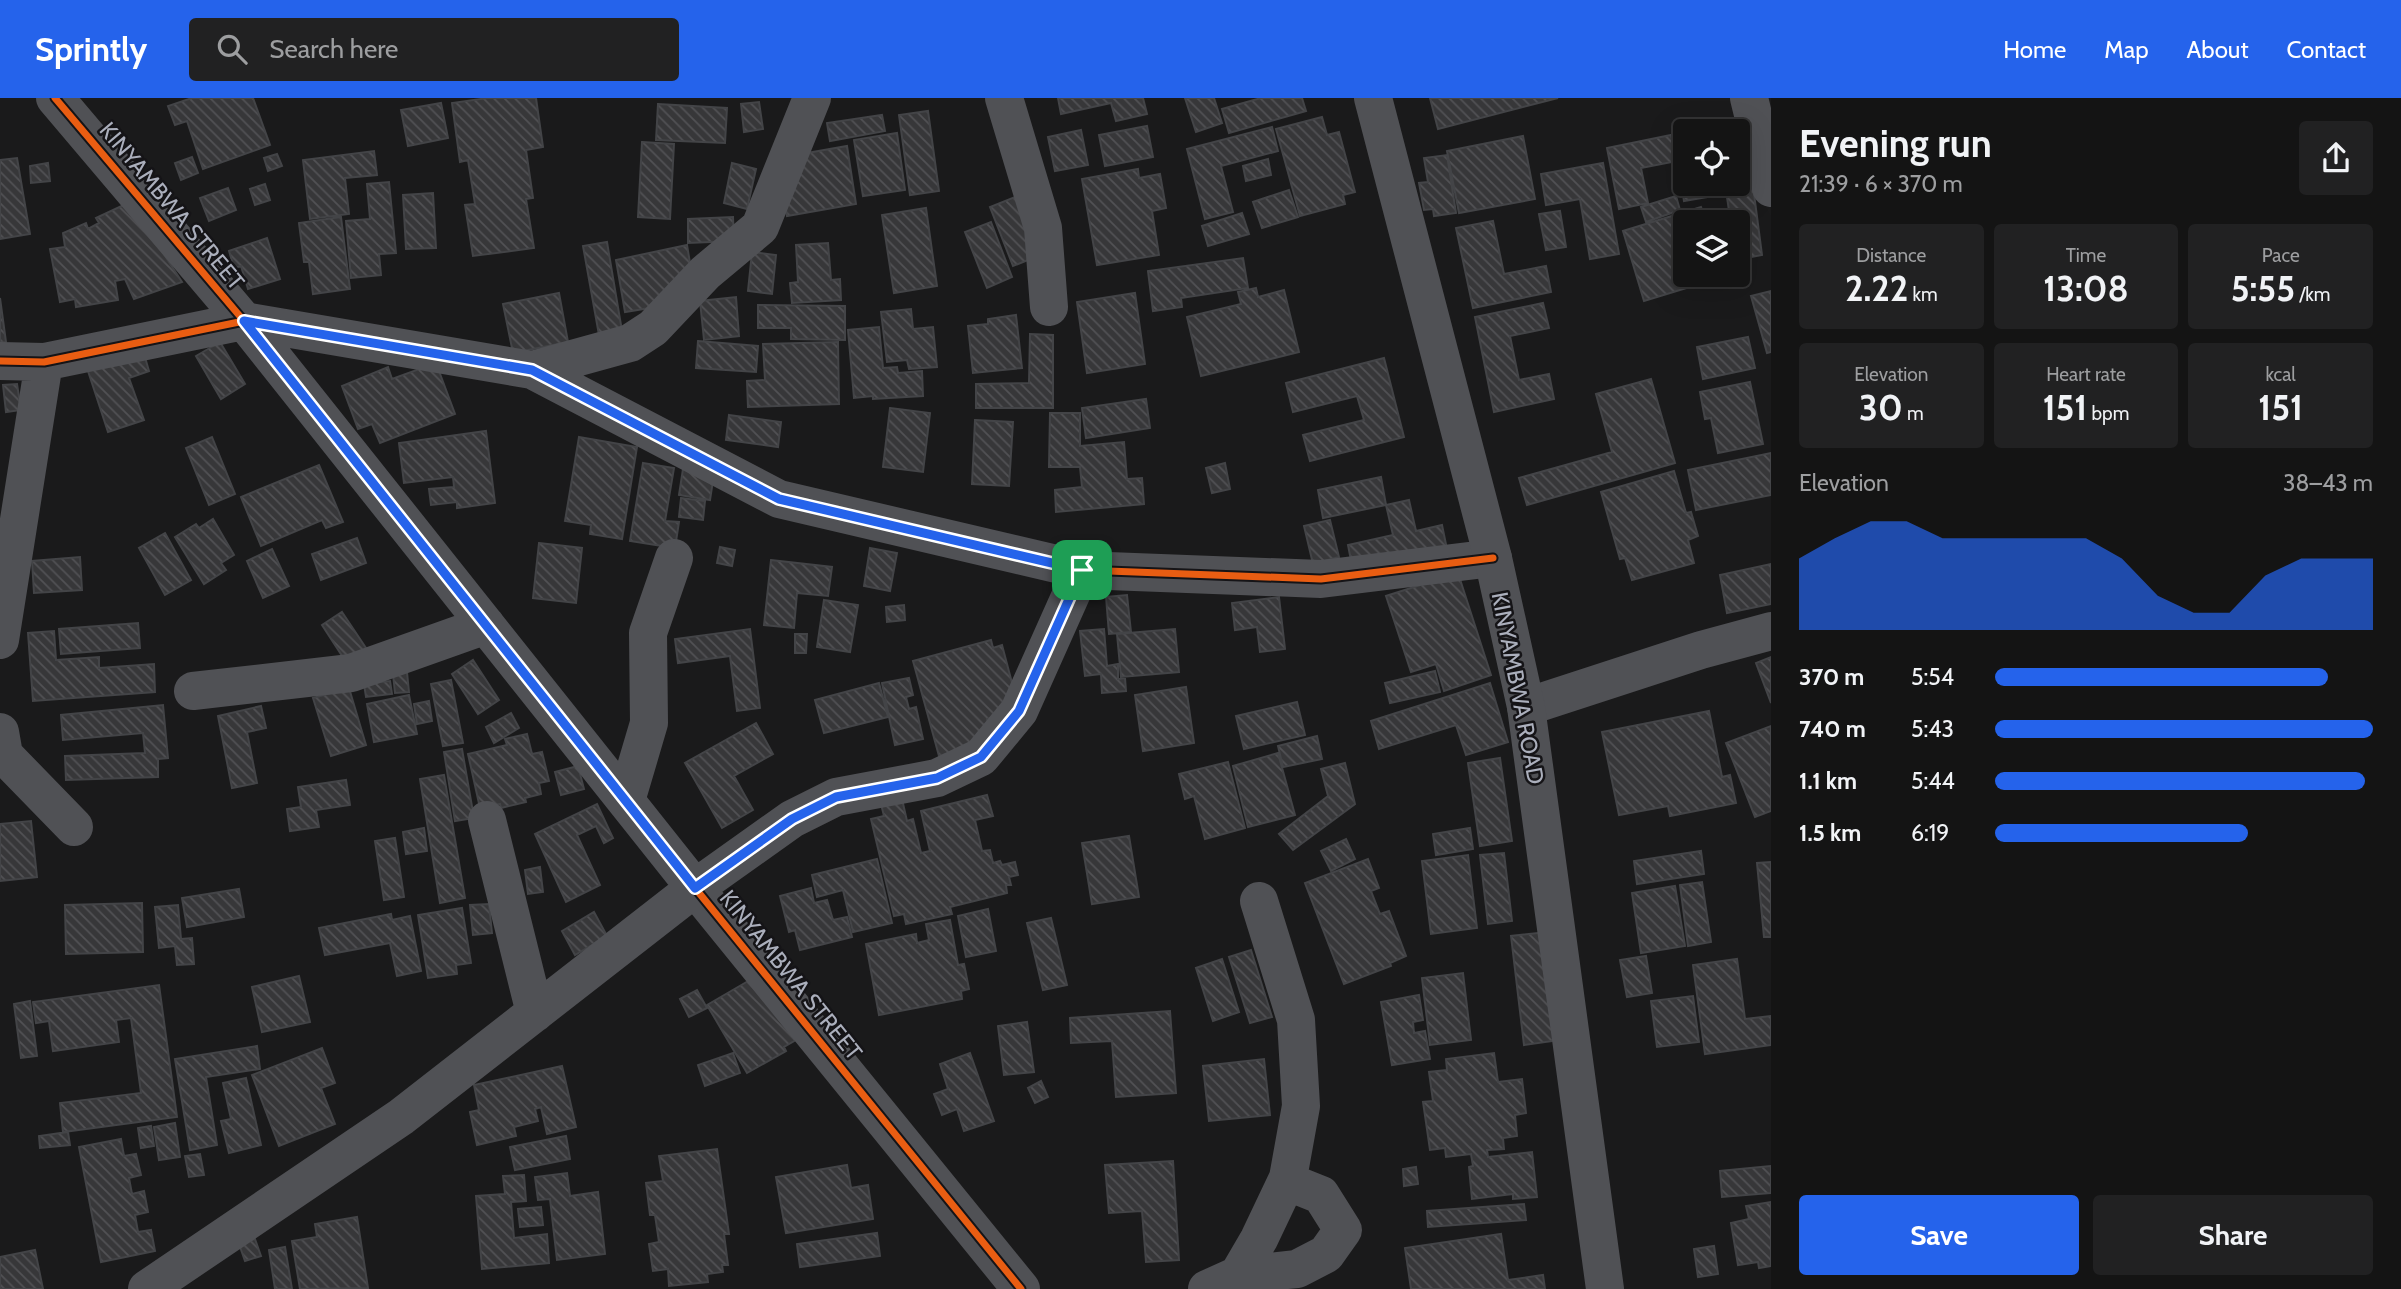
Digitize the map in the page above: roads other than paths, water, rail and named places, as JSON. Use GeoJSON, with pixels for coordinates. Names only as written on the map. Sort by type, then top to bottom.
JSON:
{"type":"FeatureCollection","features":[{"type":"Feature","properties":{"kind":"street"},"geometry":{"type":"LineString","coordinates":[[532,370],[630,342],[653,328],[705,274],[760,227],[812,98]]}},
{"type":"Feature","properties":{"kind":"street"},"geometry":{"type":"LineString","coordinates":[[1004,98],[1043,228],[1049,307]]}},
{"type":"Feature","properties":{"kind":"street","name":"KINYAMBWA ROAD"},"geometry":{"type":"LineString","coordinates":[[1373,98],[1493,558],[1526,707],[1605,1289]]}},
{"type":"Feature","properties":{"kind":"street"},"geometry":{"type":"LineString","coordinates":[[1749,98],[1771,188]]}},
{"type":"Feature","properties":{"kind":"street","name":"KINYAMBWA STREET"},"geometry":{"type":"LineString","coordinates":[[72,106],[695,888],[1021,1289]]}},
{"type":"Feature","properties":{"kind":"street"},"geometry":{"type":"LineString","coordinates":[[0,361],[44,362],[244,321],[532,370],[779,499],[1082,570],[1321,579],[1493,558]]}},
{"type":"Feature","properties":{"kind":"street"},"geometry":{"type":"LineString","coordinates":[[0,640],[44,362]]}},
{"type":"Feature","properties":{"kind":"street"},"geometry":{"type":"LineString","coordinates":[[626,801],[649,723],[648,633],[674,558]]}},
{"type":"Feature","properties":{"kind":"street"},"geometry":{"type":"LineString","coordinates":[[147,1289],[401,1117],[695,888],[792,819],[836,797],[937,778],[981,757],[1019,711],[1082,570]]}},
{"type":"Feature","properties":{"kind":"street"},"geometry":{"type":"LineString","coordinates":[[193,691],[351,673],[486,625]]}},
{"type":"Feature","properties":{"kind":"street"},"geometry":{"type":"LineString","coordinates":[[1526,707],[1701,650],[1771,631]]}},
{"type":"Feature","properties":{"kind":"street"},"geometry":{"type":"LineString","coordinates":[[0,732],[4,755],[74,827]]}},
{"type":"Feature","properties":{"kind":"street"},"geometry":{"type":"LineString","coordinates":[[487,820],[535,1013]]}},
{"type":"Feature","properties":{"kind":"street"},"geometry":{"type":"LineString","coordinates":[[1222,1282],[1259,1240],[1288,1178],[1301,1107],[1296,1020],[1259,901]]}},
{"type":"Feature","properties":{"kind":"street"},"geometry":{"type":"LineString","coordinates":[[1222,1282],[1297,1269],[1326,1254],[1343,1230],[1321,1195],[1296,1185],[1288,1178]]}}]}
